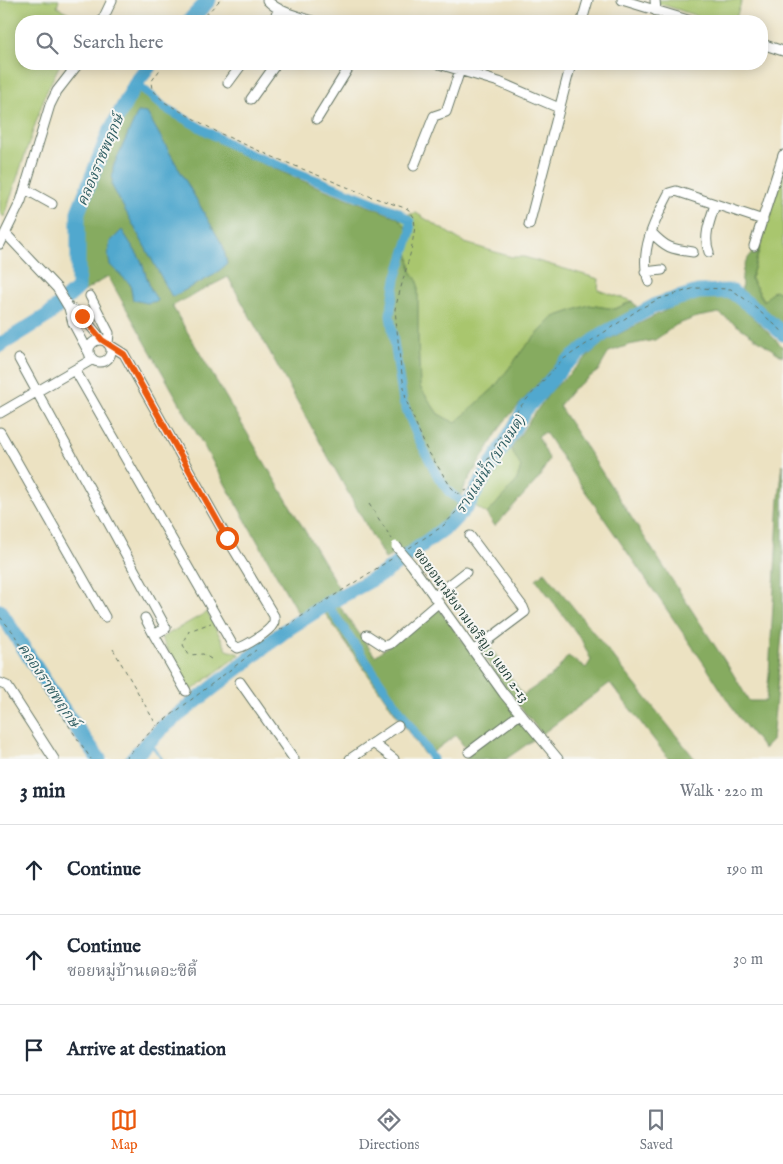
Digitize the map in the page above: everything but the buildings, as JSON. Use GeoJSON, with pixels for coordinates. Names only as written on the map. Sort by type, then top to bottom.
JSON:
{"type":"FeatureCollection","features":[{"type":"Feature","properties":{"kind":"street"},"geometry":{"type":"LineString","coordinates":[[105,15],[112,0]]}},
{"type":"Feature","properties":{"kind":"street"},"geometry":{"type":"LineString","coordinates":[[267,0],[280,9],[294,15]]}},
{"type":"Feature","properties":{"kind":"street"},"geometry":{"type":"LineString","coordinates":[[584,15],[588,0]]}},
{"type":"Feature","properties":{"kind":"street"},"geometry":{"type":"LineString","coordinates":[[622,0],[672,15]]}},
{"type":"Feature","properties":{"kind":"street"},"geometry":{"type":"LineString","coordinates":[[655,0],[656,10]]}},
{"type":"Feature","properties":{"kind":"street"},"geometry":{"type":"LineString","coordinates":[[276,15],[280,9]]}},
{"type":"Feature","properties":{"kind":"street"},"geometry":{"type":"LineString","coordinates":[[768,46],[783,51]]}},
{"type":"Feature","properties":{"kind":"street"},"geometry":{"type":"LineString","coordinates":[[0,244],[21,201],[50,105],[57,91],[73,70]]}},
{"type":"Feature","properties":{"kind":"street"},"geometry":{"type":"LineString","coordinates":[[228,83],[238,70]]}},
{"type":"Feature","properties":{"kind":"street"},"geometry":{"type":"LineString","coordinates":[[250,99],[272,70]]}},
{"type":"Feature","properties":{"kind":"street"},"geometry":{"type":"LineString","coordinates":[[317,119],[347,70]]}},
{"type":"Feature","properties":{"kind":"street"},"geometry":{"type":"LineString","coordinates":[[414,166],[434,116],[446,112],[460,70],[499,82],[559,108]]}},
{"type":"Feature","properties":{"kind":"street"},"geometry":{"type":"LineString","coordinates":[[529,225],[569,70]]}},
{"type":"Feature","properties":{"kind":"street"},"geometry":{"type":"LineString","coordinates":[[754,246],[783,155]]}},
{"type":"Feature","properties":{"kind":"street"},"geometry":{"type":"LineString","coordinates":[[25,189],[52,204]]}},
{"type":"Feature","properties":{"kind":"street"},"geometry":{"type":"LineString","coordinates":[[649,282],[645,272],[645,261],[651,232],[669,193],[676,191],[763,220]]}},
{"type":"Feature","properties":{"kind":"street"},"geometry":{"type":"LineString","coordinates":[[709,252],[706,244],[707,232],[715,205]]}},
{"type":"Feature","properties":{"kind":"street"},"geometry":{"type":"LineString","coordinates":[[651,232],[662,244],[675,249],[693,252]]}},
{"type":"Feature","properties":{"kind":"street"},"geometry":{"type":"LineString","coordinates":[[6,234],[62,295],[68,306],[73,324],[91,356],[99,361],[108,357],[110,350],[105,342],[79,312],[68,306]]}},
{"type":"Feature","properties":{"kind":"street"},"geometry":{"type":"LineString","coordinates":[[645,272],[662,270]]}},
{"type":"Feature","properties":{"kind":"street"},"geometry":{"type":"LineString","coordinates":[[90,296],[109,333],[105,342]]}},
{"type":"Feature","properties":{"kind":"street"},"geometry":{"type":"LineString","coordinates":[[0,412],[75,370],[91,356],[92,343],[105,342],[124,354],[227,538],[274,616],[271,627],[245,647],[238,648],[232,644],[75,370]]}},
{"type":"Feature","properties":{"kind":"street"},"geometry":{"type":"LineString","coordinates":[[19,359],[166,628],[154,635]]}},
{"type":"Feature","properties":{"kind":"street"},"geometry":{"type":"LineString","coordinates":[[0,432],[105,617]]}},
{"type":"Feature","properties":{"kind":"street"},"geometry":{"type":"LineString","coordinates":[[470,536],[490,560],[525,612],[473,651]]}},
{"type":"Feature","properties":{"kind":"street","name":"ซอยอนามัยงามเจริญ 9 แยก 2-13"},"geometry":{"type":"LineString","coordinates":[[396,546],[520,714],[558,759]]}},
{"type":"Feature","properties":{"kind":"street"},"geometry":{"type":"LineString","coordinates":[[367,635],[384,646],[390,644],[466,572]]}},
{"type":"Feature","properties":{"kind":"street"},"geometry":{"type":"LineString","coordinates":[[145,618],[186,691]]}},
{"type":"Feature","properties":{"kind":"street"},"geometry":{"type":"LineString","coordinates":[[240,682],[294,759]]}},
{"type":"Feature","properties":{"kind":"street"},"geometry":{"type":"LineString","coordinates":[[0,683],[7,686],[54,759]]}},
{"type":"Feature","properties":{"kind":"street"},"geometry":{"type":"LineString","coordinates":[[469,752],[520,714]]}},
{"type":"Feature","properties":{"kind":"street"},"geometry":{"type":"LineString","coordinates":[[350,759],[398,726]]}},
{"type":"Feature","properties":{"kind":"street"},"geometry":{"type":"LineString","coordinates":[[373,743],[394,759]]}},
{"type":"Feature","properties":{"kind":"path"},"geometry":{"type":"LineString","coordinates":[[206,15],[220,0]]}},
{"type":"Feature","properties":{"kind":"path"},"geometry":{"type":"LineString","coordinates":[[160,70],[151,82],[152,89],[164,102],[218,133],[273,158],[369,196],[408,209],[414,216],[415,227],[411,251],[395,309],[406,400],[426,448],[451,488],[458,494],[472,488]]}},
{"type":"Feature","properties":{"kind":"path"},"geometry":{"type":"LineString","coordinates":[[406,550],[443,526],[466,500],[500,434],[519,408],[562,360],[641,308],[659,299],[695,288],[731,289],[783,332]]}},
{"type":"Feature","properties":{"kind":"path","name":"ซอยอนามัยงามเจริญ 9 แยก 2-13"},"geometry":{"type":"LineString","coordinates":[[369,504],[396,546]]}},
{"type":"Feature","properties":{"kind":"path"},"geometry":{"type":"LineString","coordinates":[[275,634],[396,556]]}},
{"type":"Feature","properties":{"kind":"path"},"geometry":{"type":"LineString","coordinates":[[0,617],[13,632],[47,694],[90,759]]}},
{"type":"Feature","properties":{"kind":"path"},"geometry":{"type":"LineString","coordinates":[[210,659],[203,654],[189,655],[183,645],[188,631],[218,619]]}},
{"type":"Feature","properties":{"kind":"path"},"geometry":{"type":"LineString","coordinates":[[125,759],[157,726],[260,646]]}},
{"type":"Feature","properties":{"kind":"path"},"geometry":{"type":"LineString","coordinates":[[113,649],[157,726]]}},
{"type":"Feature","properties":{"kind":"green space"},"geometry":{"type":"Polygon","coordinates":[[[0,0],[59,0],[57,7],[69,13],[69,15],[15,15],[15,70],[57,70],[45,95],[4,217],[0,213],[0,0]]]}},
{"type":"Feature","properties":{"kind":"green space"},"geometry":{"type":"Polygon","coordinates":[[[656,0],[742,0],[737,15],[694,15],[655,2],[656,0]]]}},
{"type":"Feature","properties":{"kind":"green space"},"geometry":{"type":"Polygon","coordinates":[[[137,88],[196,129],[261,163],[397,217],[408,230],[411,271],[418,282],[420,387],[438,414],[455,423],[494,388],[525,347],[554,317],[589,305],[615,309],[632,301],[640,311],[626,315],[560,359],[503,423],[465,486],[458,505],[439,526],[406,548],[385,559],[228,277],[172,306],[340,590],[299,615],[108,276],[73,299],[72,286],[83,217],[97,172],[137,88]],[[146,113],[128,134],[113,167],[227,264],[223,246],[146,113]],[[141,260],[130,284],[133,300],[151,290],[141,260]]]}},
{"type":"Feature","properties":{"kind":"green space"},"geometry":{"type":"Polygon","coordinates":[[[783,170],[783,294],[774,290],[765,301],[751,279],[783,170]]]}},
{"type":"Feature","properties":{"kind":"green space"},"geometry":{"type":"Polygon","coordinates":[[[416,213],[465,243],[512,257],[524,257],[599,279],[598,290],[632,301],[615,309],[589,305],[554,317],[525,347],[494,388],[455,423],[438,414],[420,387],[418,282],[411,271],[408,230],[397,217],[416,213]]]}},
{"type":"Feature","properties":{"kind":"green space"},"geometry":{"type":"Polygon","coordinates":[[[760,246],[751,279],[764,301],[774,290],[783,294],[783,327],[742,291],[744,266],[750,256],[760,246]]]}},
{"type":"Feature","properties":{"kind":"green space"},"geometry":{"type":"Polygon","coordinates":[[[722,295],[739,304],[783,347],[783,357],[719,313],[697,317],[676,325],[655,340],[629,345],[609,352],[598,371],[573,389],[559,406],[749,701],[766,701],[783,464],[783,623],[772,741],[764,749],[737,715],[705,665],[545,432],[538,436],[549,459],[540,477],[495,526],[487,514],[516,482],[521,467],[511,449],[529,421],[551,391],[603,342],[684,301],[722,295]]]}},
{"type":"Feature","properties":{"kind":"green space"},"geometry":{"type":"Polygon","coordinates":[[[511,449],[522,467],[516,482],[487,514],[474,505],[503,455],[511,449]]]}},
{"type":"Feature","properties":{"kind":"green space"},"geometry":{"type":"Polygon","coordinates":[[[545,572],[695,759],[669,759],[610,683],[542,734],[505,688],[480,650],[488,644],[523,695],[554,674],[568,656],[586,668],[591,660],[581,639],[536,579],[545,572]]]}},
{"type":"Feature","properties":{"kind":"green space"},"geometry":{"type":"Polygon","coordinates":[[[338,604],[375,656],[438,608],[536,738],[506,759],[466,759],[470,755],[456,735],[433,752],[424,754],[324,612],[338,604]]]}},
{"type":"Feature","properties":{"kind":"green space"},"geometry":{"type":"Polygon","coordinates":[[[207,612],[227,650],[240,654],[191,691],[161,638],[207,612]]]}},
{"type":"Feature","properties":{"kind":"water"},"geometry":{"type":"Polygon","coordinates":[[[138,112],[147,113],[223,246],[227,264],[214,275],[172,297],[112,186],[113,167],[138,112]]]}},
{"type":"Feature","properties":{"kind":"water"},"geometry":{"type":"Polygon","coordinates":[[[122,230],[141,260],[151,290],[158,301],[147,303],[133,300],[130,284],[110,265],[108,255],[110,242],[122,230]]]}},
{"type":"Feature","properties":{"kind":"waterway","name":"คลองราชพฤกษ์"},"geometry":{"type":"LineString","coordinates":[[195,15],[209,0]]}},
{"type":"Feature","properties":{"kind":"waterway","name":"คลองราชพฤกษ์"},"geometry":{"type":"LineString","coordinates":[[0,345],[47,316],[78,288],[78,212],[109,133],[136,83],[146,70]]}},
{"type":"Feature","properties":{"kind":"waterway"},"geometry":{"type":"LineString","coordinates":[[136,83],[165,108],[242,151],[398,212],[410,221],[411,232],[396,279],[390,315],[403,402],[417,436],[438,477],[449,492],[467,506]]}},
{"type":"Feature","properties":{"kind":"waterway","name":"รางแม่น้ำ (บางมด)"},"geometry":{"type":"LineString","coordinates":[[132,759],[163,727],[286,630],[327,604],[384,573],[449,525],[467,506],[525,410],[565,364],[603,334],[656,305],[698,292],[731,291],[783,334]]}},
{"type":"Feature","properties":{"kind":"waterway"},"geometry":{"type":"LineString","coordinates":[[327,604],[433,759]]}},
{"type":"Feature","properties":{"kind":"waterway","name":"คลองราชพฤกษ์"},"geometry":{"type":"LineString","coordinates":[[0,611],[60,705],[99,759]]}},
{"type":"Feature","properties":{"kind":"waterway"},"geometry":{"type":"LineString","coordinates":[[149,742],[162,759]]}},
{"type":"Feature","properties":{"kind":"route"},"geometry":{"type":"LineString","coordinates":[[82,316],[102,340],[124,354],[227,538]]}}]}
